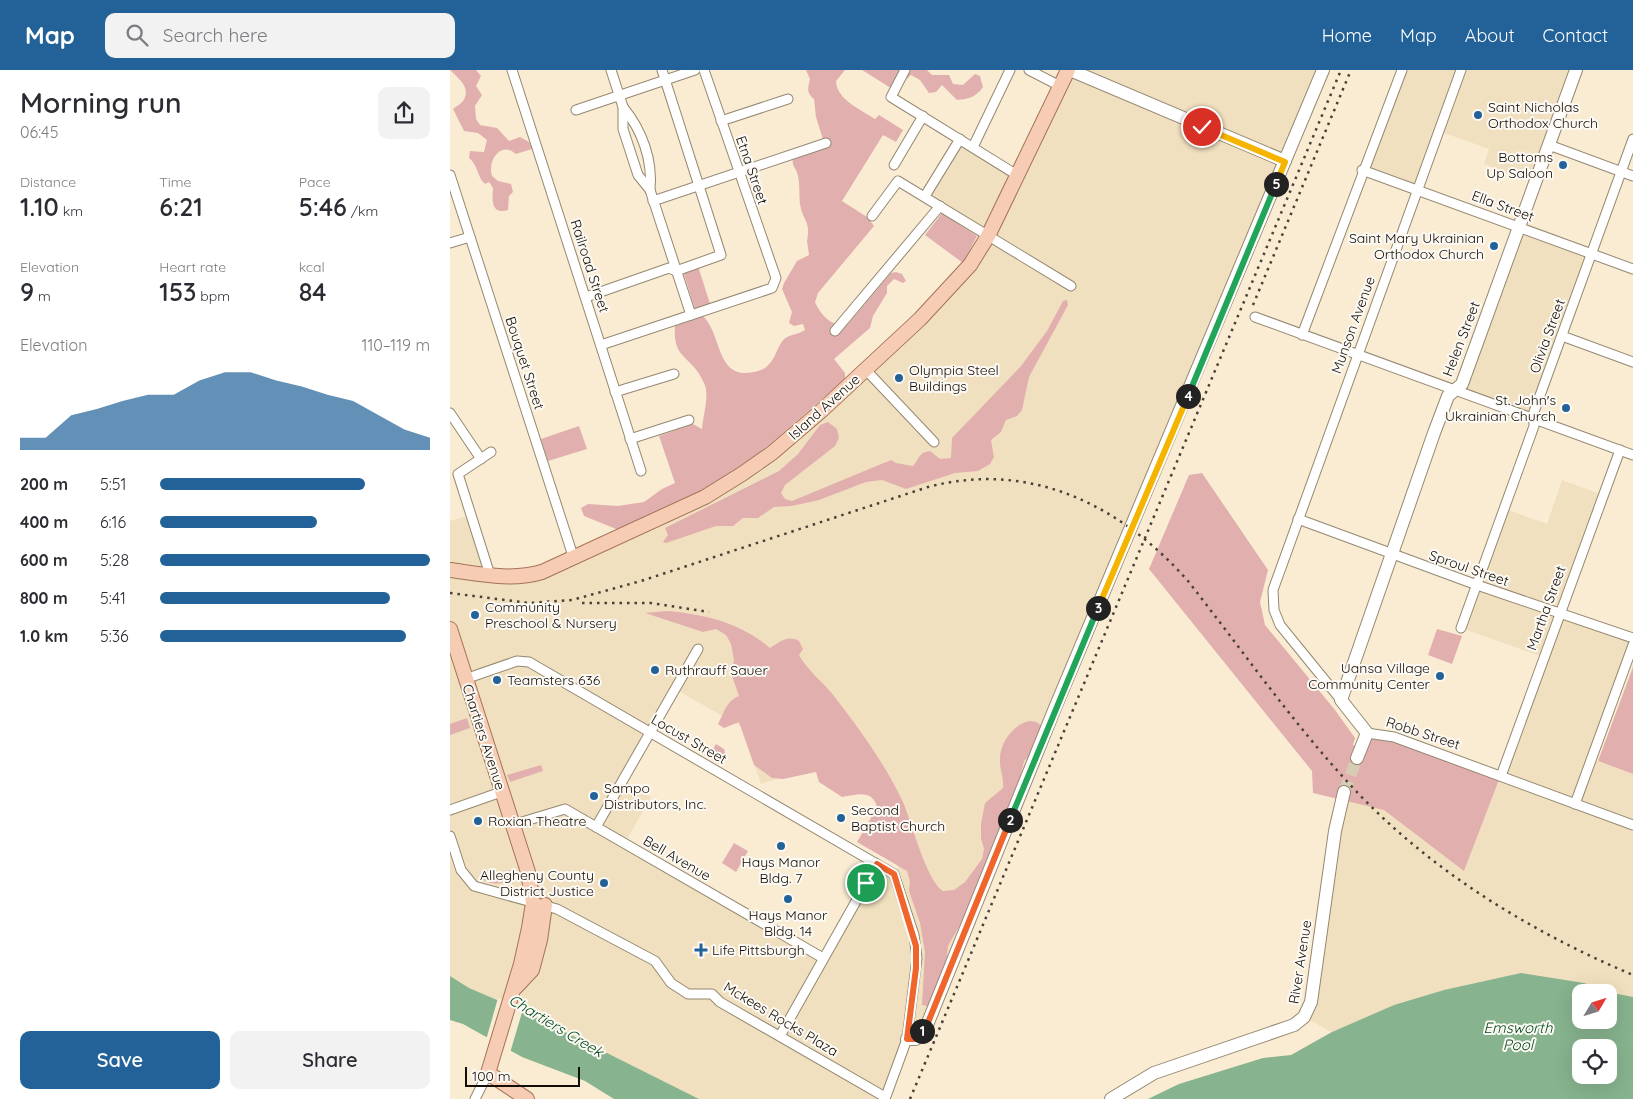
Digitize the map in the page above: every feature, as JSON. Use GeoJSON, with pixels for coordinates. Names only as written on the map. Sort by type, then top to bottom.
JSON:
{"type":"FeatureCollection","features":[{"type":"Feature","properties":{"kind":"main road","name":"Island Avenue"},"geometry":{"type":"LineString","coordinates":[[450,570],[527,577],[574,559],[705,498],[742,474],[807,423],[930,309],[970,265],[988,236],[1069,70]]}},
{"type":"Feature","properties":{"kind":"main road","name":"Chartiers Avenue"},"geometry":{"type":"LineString","coordinates":[[450,629],[454,658],[465,678],[539,904]]}},
{"type":"Feature","properties":{"kind":"main road"},"geometry":{"type":"LineString","coordinates":[[527,1099],[488,1073],[517,984],[539,904]]}},
{"type":"Feature","properties":{"kind":"street","name":"Railroad Street"},"geometry":{"type":"LineString","coordinates":[[512,70],[641,472]]}},
{"type":"Feature","properties":{"kind":"street"},"geometry":{"type":"LineString","coordinates":[[611,70],[623,107],[623,129],[638,175],[650,190]]}},
{"type":"Feature","properties":{"kind":"street"},"geometry":{"type":"LineString","coordinates":[[586,297],[718,257],[721,251],[662,70]]}},
{"type":"Feature","properties":{"kind":"street"},"geometry":{"type":"LineString","coordinates":[[576,110],[695,70]]}},
{"type":"Feature","properties":{"kind":"street","name":"Etna Street"},"geometry":{"type":"LineString","coordinates":[[691,315],[772,288],[776,278],[704,70]]}},
{"type":"Feature","properties":{"kind":"street"},"geometry":{"type":"LineString","coordinates":[[905,70],[892,97],[1017,175]]}},
{"type":"Feature","properties":{"kind":"street"},"geometry":{"type":"LineString","coordinates":[[973,147],[1010,70]]}},
{"type":"Feature","properties":{"kind":"street"},"geometry":{"type":"LineString","coordinates":[[1029,70],[1060,86]]}},
{"type":"Feature","properties":{"kind":"street"},"geometry":{"type":"LineString","coordinates":[[1069,70],[1285,162]]}},
{"type":"Feature","properties":{"kind":"street"},"geometry":{"type":"LineString","coordinates":[[885,1098],[907,1039],[916,1039],[927,1025],[1128,535],[1323,70]]}},
{"type":"Feature","properties":{"kind":"street"},"geometry":{"type":"LineString","coordinates":[[1302,335],[1362,170],[1402,70]]}},
{"type":"Feature","properties":{"kind":"street","name":"Munson Avenue"},"geometry":{"type":"LineString","coordinates":[[1273,590],[1461,70]]}},
{"type":"Feature","properties":{"kind":"street","name":"Helen Street"},"geometry":{"type":"LineString","coordinates":[[1341,700],[1390,554],[1448,396],[1462,384],[1576,70]]}},
{"type":"Feature","properties":{"kind":"street"},"geometry":{"type":"LineString","coordinates":[[721,121],[788,99]]}},
{"type":"Feature","properties":{"kind":"street"},"geometry":{"type":"LineString","coordinates":[[601,345],[691,315],[673,270],[650,190],[652,171],[636,124],[623,107]]}},
{"type":"Feature","properties":{"kind":"street"},"geometry":{"type":"LineString","coordinates":[[894,165],[923,116]]}},
{"type":"Feature","properties":{"kind":"street"},"geometry":{"type":"LineString","coordinates":[[925,196],[960,139]]}},
{"type":"Feature","properties":{"kind":"street","name":"Olivia Street"},"geometry":{"type":"LineString","coordinates":[[1461,628],[1534,426],[1534,412],[1633,139]]}},
{"type":"Feature","properties":{"kind":"street"},"geometry":{"type":"LineString","coordinates":[[653,201],[826,144]]}},
{"type":"Feature","properties":{"kind":"street"},"geometry":{"type":"LineString","coordinates":[[1549,145],[1633,176]]}},
{"type":"Feature","properties":{"kind":"street","name":"Ella Street"},"geometry":{"type":"LineString","coordinates":[[1362,170],[1633,269]]}},
{"type":"Feature","properties":{"kind":"street","name":"Bouquet Street"},"geometry":{"type":"LineString","coordinates":[[450,175],[574,559]]}},
{"type":"Feature","properties":{"kind":"street"},"geometry":{"type":"LineString","coordinates":[[872,216],[898,181],[1071,286]]}},
{"type":"Feature","properties":{"kind":"street"},"geometry":{"type":"LineString","coordinates":[[835,331],[940,206]]}},
{"type":"Feature","properties":{"kind":"street"},"geometry":{"type":"LineString","coordinates":[[450,243],[470,236]]}},
{"type":"Feature","properties":{"kind":"street"},"geometry":{"type":"LineString","coordinates":[[1255,318],[1633,455]]}},
{"type":"Feature","properties":{"kind":"street"},"geometry":{"type":"LineString","coordinates":[[1562,336],[1633,362]]}},
{"type":"Feature","properties":{"kind":"street"},"geometry":{"type":"LineString","coordinates":[[866,370],[934,442]]}},
{"type":"Feature","properties":{"kind":"street"},"geometry":{"type":"LineString","coordinates":[[615,392],[674,374]]}},
{"type":"Feature","properties":{"kind":"street"},"geometry":{"type":"LineString","coordinates":[[450,413],[480,459]]}},
{"type":"Feature","properties":{"kind":"street"},"geometry":{"type":"LineString","coordinates":[[630,439],[689,420]]}},
{"type":"Feature","properties":{"kind":"street","name":"Martha Street"},"geometry":{"type":"LineString","coordinates":[[1501,776],[1620,450]]}},
{"type":"Feature","properties":{"kind":"street"},"geometry":{"type":"LineString","coordinates":[[490,574],[458,474],[491,452]]}},
{"type":"Feature","properties":{"kind":"street","name":"Sproul Street"},"geometry":{"type":"LineString","coordinates":[[1298,519],[1477,585],[1633,638]]}},
{"type":"Feature","properties":{"kind":"street","name":"Robb Street"},"geometry":{"type":"LineString","coordinates":[[1273,590],[1274,610],[1280,625],[1367,733],[1394,737],[1633,825]]}},
{"type":"Feature","properties":{"kind":"street"},"geometry":{"type":"LineString","coordinates":[[1575,804],[1633,645]]}},
{"type":"Feature","properties":{"kind":"street"},"geometry":{"type":"LineString","coordinates":[[596,827],[698,649]]}},
{"type":"Feature","properties":{"kind":"street","name":"Locust Street"},"geometry":{"type":"LineString","coordinates":[[465,678],[524,661],[894,874],[916,946],[916,968],[907,1039]]}},
{"type":"Feature","properties":{"kind":"street"},"geometry":{"type":"LineString","coordinates":[[1357,758],[1367,733]]}},
{"type":"Feature","properties":{"kind":"street"},"geometry":{"type":"LineString","coordinates":[[450,810],[502,792]]}},
{"type":"Feature","properties":{"kind":"street","name":"River Avenue"},"geometry":{"type":"LineString","coordinates":[[1111,1099],[1154,1073],[1284,1029],[1304,1017],[1312,993],[1335,830],[1344,792]]}},
{"type":"Feature","properties":{"kind":"street","name":"Bell Avenue"},"geometry":{"type":"LineString","coordinates":[[512,826],[565,809],[823,958]]}},
{"type":"Feature","properties":{"kind":"street","name":"Mckees Rocks Plaza"},"geometry":{"type":"LineString","coordinates":[[450,836],[461,870],[469,882],[486,890],[557,909],[656,961],[670,984],[688,994],[712,994],[720,1002],[885,1098]]}},
{"type":"Feature","properties":{"kind":"street"},"geometry":{"type":"LineString","coordinates":[[780,1036],[877,864]]}},
{"type":"Feature","properties":{"kind":"street"},"geometry":{"type":"LineString","coordinates":[[476,1099],[488,1073]]}},
{"type":"Feature","properties":{"kind":"shaded area"},"geometry":{"type":"Polygon","coordinates":[[[450,70],[476,70],[481,76],[476,86],[482,95],[475,106],[476,119],[480,125],[497,128],[509,141],[520,137],[529,142],[532,149],[516,154],[506,150],[501,151],[494,158],[491,170],[492,176],[498,181],[511,184],[513,192],[509,196],[508,210],[502,211],[496,208],[493,202],[493,188],[489,182],[485,184],[482,181],[469,158],[470,151],[484,152],[487,140],[478,133],[464,131],[453,109],[461,104],[466,92],[463,84],[450,70]]]}},
{"type":"Feature","properties":{"kind":"shaded area"},"geometry":{"type":"Polygon","coordinates":[[[806,70],[845,70],[836,81],[840,94],[856,108],[875,119],[879,115],[903,130],[896,142],[883,135],[842,201],[867,217],[874,226],[818,293],[815,302],[824,316],[832,322],[842,325],[848,324],[891,273],[902,274],[906,281],[903,283],[894,279],[887,286],[887,293],[873,316],[870,328],[834,359],[845,373],[845,379],[769,445],[704,494],[621,531],[584,516],[581,508],[588,504],[618,506],[644,502],[662,489],[675,483],[659,436],[693,424],[702,429],[706,388],[699,373],[676,345],[675,323],[701,314],[712,330],[723,358],[734,371],[743,373],[765,368],[769,365],[784,339],[805,330],[803,324],[794,326],[789,323],[792,312],[782,289],[797,261],[809,255],[808,229],[801,210],[799,179],[793,158],[825,146],[816,117],[814,99],[811,97],[808,88],[810,79],[806,70]]]}},
{"type":"Feature","properties":{"kind":"shaded area"},"geometry":{"type":"Polygon","coordinates":[[[862,70],[927,70],[932,75],[949,75],[953,84],[963,85],[975,74],[980,76],[983,87],[972,97],[957,100],[942,85],[936,92],[929,93],[920,80],[911,75],[894,90],[862,70]]]}},
{"type":"Feature","properties":{"kind":"shaded area"},"geometry":{"type":"Polygon","coordinates":[[[1068,70],[1323,70],[927,1025],[907,1040],[885,1099],[699,1099],[525,1012],[469,988],[450,976],[450,521],[471,515],[490,575],[513,577],[705,497],[866,370],[987,237],[925,196],[960,139],[1017,174],[1068,70]],[[675,689],[623,780],[651,797],[625,843],[823,958],[877,864],[894,874],[898,868],[863,751],[761,784],[742,727],[675,689]]]}},
{"type":"Feature","properties":{"kind":"shaded area"},"geometry":{"type":"Polygon","coordinates":[[[1402,70],[1576,70],[1535,183],[1484,164],[1489,149],[1439,131],[1417,190],[1362,170],[1402,70]]]}},
{"type":"Feature","properties":{"kind":"shaded area"},"geometry":{"type":"Polygon","coordinates":[[[942,213],[977,236],[963,263],[925,235],[942,213]]]}},
{"type":"Feature","properties":{"kind":"shaded area"},"geometry":{"type":"Polygon","coordinates":[[[1519,227],[1591,254],[1534,419],[1455,390],[1519,227]]]}},
{"type":"Feature","properties":{"kind":"shaded area"},"geometry":{"type":"Polygon","coordinates":[[[698,266],[710,304],[695,309],[683,271],[698,266]]]}},
{"type":"Feature","properties":{"kind":"shaded area"},"geometry":{"type":"Polygon","coordinates":[[[1067,300],[1068,305],[1029,377],[1022,410],[1017,416],[1006,420],[1001,432],[991,440],[994,457],[990,464],[978,471],[955,473],[906,489],[882,480],[866,482],[819,500],[792,506],[774,507],[758,518],[743,518],[733,526],[716,526],[666,543],[663,542],[668,535],[665,528],[779,471],[798,454],[820,425],[828,422],[837,429],[839,438],[835,446],[785,485],[781,493],[785,499],[792,501],[891,460],[896,463],[913,466],[921,454],[930,451],[940,459],[951,458],[952,438],[1021,366],[1047,331],[1063,301],[1067,300]]]}},
{"type":"Feature","properties":{"kind":"shaded area"},"geometry":{"type":"Polygon","coordinates":[[[579,426],[587,449],[548,461],[541,439],[579,426]]]}},
{"type":"Feature","properties":{"kind":"shaded area"},"geometry":{"type":"Polygon","coordinates":[[[1202,473],[1268,570],[1260,602],[1265,625],[1335,710],[1355,738],[1353,745],[1365,750],[1372,733],[1500,777],[1464,871],[1384,810],[1313,793],[1312,771],[1149,569],[1189,475],[1202,473]]]}},
{"type":"Feature","properties":{"kind":"shaded area"},"geometry":{"type":"Polygon","coordinates":[[[1562,480],[1603,495],[1559,613],[1633,638],[1592,759],[1633,774],[1633,997],[1618,994],[1618,984],[1584,983],[1444,990],[1394,1005],[1332,1032],[1304,1017],[1344,792],[1501,776],[1543,657],[1461,628],[1503,508],[1547,524],[1562,480]]]}},
{"type":"Feature","properties":{"kind":"shaded area"},"geometry":{"type":"Polygon","coordinates":[[[667,611],[722,621],[747,632],[770,648],[788,639],[799,641],[803,649],[799,655],[802,660],[843,708],[888,774],[903,802],[925,864],[937,885],[943,891],[954,890],[965,882],[982,859],[984,849],[981,838],[981,824],[985,803],[1003,788],[1000,755],[1006,739],[1014,729],[1029,721],[1034,721],[1044,728],[1034,752],[1024,761],[1021,774],[1023,788],[985,881],[948,946],[945,975],[932,1007],[922,1005],[925,952],[920,923],[909,891],[910,881],[907,871],[857,842],[876,809],[878,810],[873,798],[864,794],[842,797],[819,782],[816,772],[783,779],[772,778],[754,765],[739,722],[724,728],[718,724],[728,704],[739,696],[731,673],[734,660],[731,644],[726,635],[716,629],[703,632],[645,613],[667,611]]]}},
{"type":"Feature","properties":{"kind":"shaded area"},"geometry":{"type":"Polygon","coordinates":[[[1437,629],[1462,636],[1452,664],[1428,655],[1437,629]]]}},
{"type":"Feature","properties":{"kind":"shaded area"},"geometry":{"type":"Polygon","coordinates":[[[1633,667],[1633,774],[1598,761],[1633,667]]]}},
{"type":"Feature","properties":{"kind":"shaded area"},"geometry":{"type":"Polygon","coordinates":[[[467,718],[470,728],[450,735],[450,724],[467,718]]]}},
{"type":"Feature","properties":{"kind":"shaded area"},"geometry":{"type":"Polygon","coordinates":[[[716,744],[724,749],[727,760],[722,761],[710,754],[716,744]]]}},
{"type":"Feature","properties":{"kind":"shaded area"},"geometry":{"type":"Polygon","coordinates":[[[541,765],[543,771],[510,782],[507,775],[541,765]]]}},
{"type":"Feature","properties":{"kind":"shaded area"},"geometry":{"type":"Polygon","coordinates":[[[734,843],[748,851],[736,872],[722,863],[734,843]]]}},
{"type":"Feature","properties":{"kind":"shaded area"},"geometry":{"type":"Polygon","coordinates":[[[514,869],[512,877],[504,882],[496,884],[480,878],[484,879],[514,869]]]}},
{"type":"Feature","properties":{"kind":"water","name":"Emsworth Pool"},"geometry":{"type":"Polygon","coordinates":[[[1521,973],[1587,984],[1572,984],[1572,1029],[1618,1029],[1618,994],[1633,997],[1633,1099],[1148,1099],[1179,1084],[1263,1058],[1291,1055],[1332,1032],[1394,1005],[1444,990],[1521,973]]]}},
{"type":"Feature","properties":{"kind":"water"},"geometry":{"type":"Polygon","coordinates":[[[450,976],[469,988],[525,1012],[699,1099],[614,1099],[585,1081],[522,1057],[463,1024],[450,1020],[450,976]]]}},
{"type":"Feature","properties":{"kind":"pier"},"geometry":{"type":"Polygon","coordinates":[[[498,998],[523,1009],[510,1053],[486,1040],[498,998]]]}},
{"type":"Feature","properties":{"kind":"tunnel"},"geometry":{"type":"LineString","coordinates":[[1344,792],[1357,758]]}},
{"type":"Feature","properties":{"kind":"railway"},"geometry":{"type":"LineString","coordinates":[[910,1099],[1341,70]]}},
{"type":"Feature","properties":{"kind":"railway"},"geometry":{"type":"LineString","coordinates":[[1253,305],[1351,70]]}},
{"type":"Feature","properties":{"kind":"railway"},"geometry":{"type":"LineString","coordinates":[[450,593],[529,603],[572,600],[641,581],[928,487],[966,480],[1002,480],[1037,485],[1071,495],[1103,511],[1133,530],[1162,554],[1188,581],[1311,740],[1355,790],[1416,847],[1449,873],[1520,919],[1595,958],[1633,975]]}},
{"type":"Feature","properties":{"kind":"railway"},"geometry":{"type":"LineString","coordinates":[[582,603],[651,603],[709,612]]}},
{"type":"Feature","properties":{"kind":"place","name":"Saint Nicholas Orthodox Church"},"geometry":{"type":"Point","coordinates":[1478,115]}},
{"type":"Feature","properties":{"kind":"place","name":"Bottoms Up Saloon"},"geometry":{"type":"Point","coordinates":[1563,165]}},
{"type":"Feature","properties":{"kind":"place","name":"Saint Mary Ukrainian Orthodox Church"},"geometry":{"type":"Point","coordinates":[1494,246]}},
{"type":"Feature","properties":{"kind":"place","name":"Olympia Steel Buildings"},"geometry":{"type":"Point","coordinates":[899,378]}},
{"type":"Feature","properties":{"kind":"place","name":"St. John's Ukrainian Church"},"geometry":{"type":"Point","coordinates":[1566,408]}},
{"type":"Feature","properties":{"kind":"place","name":"Community Preschool & Nursery"},"geometry":{"type":"Point","coordinates":[475,615]}},
{"type":"Feature","properties":{"kind":"place","name":"Ruthrauff Sauer"},"geometry":{"type":"Point","coordinates":[655,670]}},
{"type":"Feature","properties":{"kind":"place","name":"Uansa Village Community Center"},"geometry":{"type":"Point","coordinates":[1440,676]}},
{"type":"Feature","properties":{"kind":"place","name":"Teamsters 636"},"geometry":{"type":"Point","coordinates":[497,680]}},
{"type":"Feature","properties":{"kind":"place","name":"Sampo Distributors, Inc."},"geometry":{"type":"Point","coordinates":[594,796]}},
{"type":"Feature","properties":{"kind":"place","name":"Second Baptist Church"},"geometry":{"type":"Point","coordinates":[841,818]}},
{"type":"Feature","properties":{"kind":"place","name":"Roxian Theatre"},"geometry":{"type":"Point","coordinates":[478,821]}},
{"type":"Feature","properties":{"kind":"place","name":"Hays Manor Bldg. 7"},"geometry":{"type":"Point","coordinates":[781,846]}},
{"type":"Feature","properties":{"kind":"place","name":"Allegheny County District Justice"},"geometry":{"type":"Point","coordinates":[604,883]}},
{"type":"Feature","properties":{"kind":"place","name":"Hays Manor Bldg. 14"},"geometry":{"type":"Point","coordinates":[788,899]}},
{"type":"Feature","properties":{"kind":"place","name":"Life Pittsburgh"},"geometry":{"type":"Point","coordinates":[701,950]}},
{"type":"Feature","properties":{"kind":"route"},"geometry":{"type":"LineString","coordinates":[[866,883],[877,864],[894,874],[914,935],[917,958],[907,1039],[916,1039],[927,1025],[1055,708],[1106,591],[1285,162],[1202,127]]}},
{"type":"Feature","properties":{"kind":"water label","name":"Chartiers Creek"},"geometry":{"type":"Point","coordinates":[556,1026]}}]}
